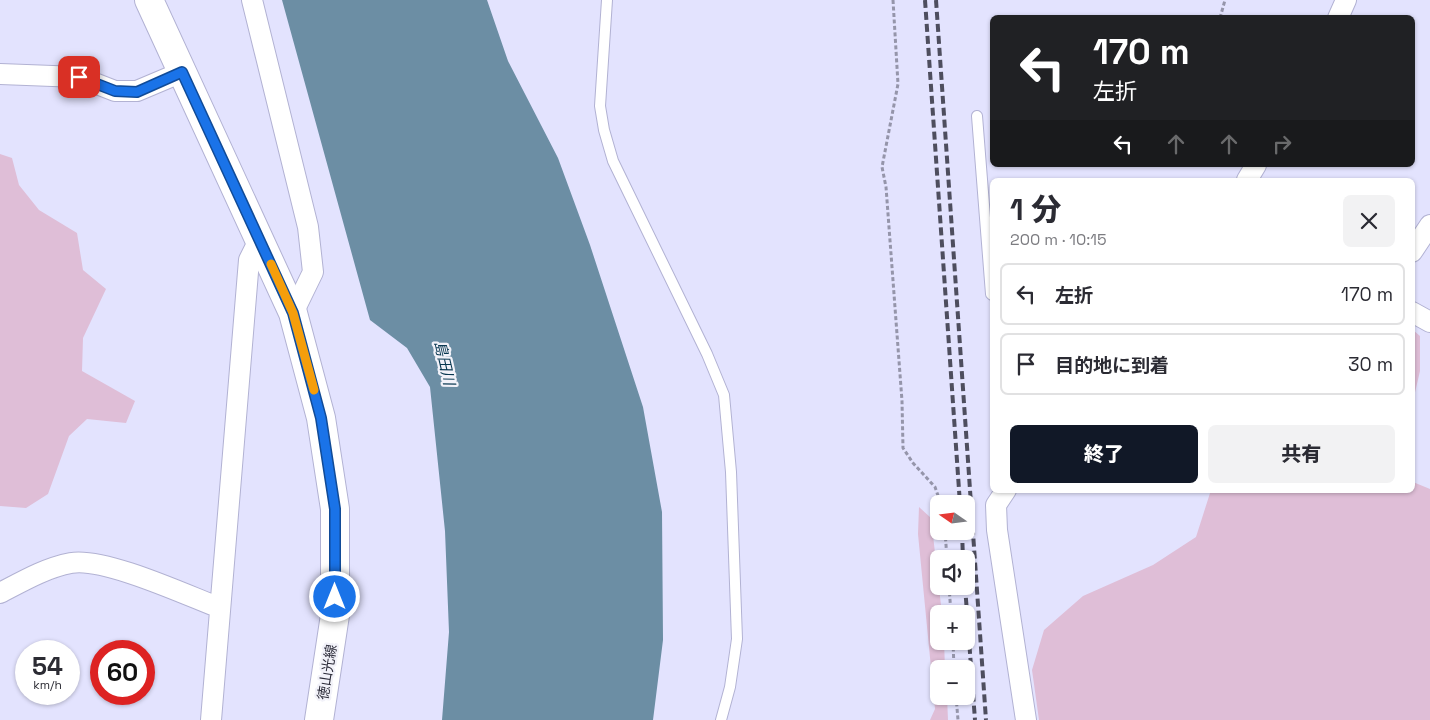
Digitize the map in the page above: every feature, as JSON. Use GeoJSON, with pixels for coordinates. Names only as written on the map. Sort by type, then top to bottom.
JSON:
{"type":"FeatureCollection","features":[{"type":"Feature","properties":{"kind":"main road","name":"徳山光線"},"geometry":{"type":"LineString","coordinates":[[149,0],[293,313],[321,418],[335,509],[335,615],[320,720]]}},
{"type":"Feature","properties":{"kind":"street"},"geometry":{"type":"LineString","coordinates":[[252,0],[308,227],[313,272],[293,313]]}},
{"type":"Feature","properties":{"kind":"street"},"geometry":{"type":"LineString","coordinates":[[1339,15],[1346,0]]}},
{"type":"Feature","properties":{"kind":"street"},"geometry":{"type":"LineString","coordinates":[[0,74],[79,77],[115,91],[137,92],[182,72]]}},
{"type":"Feature","properties":{"kind":"street"},"geometry":{"type":"LineString","coordinates":[[1248,178],[1255,167]]}},
{"type":"Feature","properties":{"kind":"street"},"geometry":{"type":"LineString","coordinates":[[1415,248],[1430,225]]}},
{"type":"Feature","properties":{"kind":"street"},"geometry":{"type":"LineString","coordinates":[[210,720],[249,260],[260,238]]}},
{"type":"Feature","properties":{"kind":"street"},"geometry":{"type":"LineString","coordinates":[[1415,314],[1430,322]]}},
{"type":"Feature","properties":{"kind":"street"},"geometry":{"type":"LineString","coordinates":[[1004,493],[996,505],[997,530],[1026,720]]}},
{"type":"Feature","properties":{"kind":"street"},"geometry":{"type":"LineString","coordinates":[[0,593],[38,573],[72,563],[92,562],[146,579],[220,608]]}},
{"type":"Feature","properties":{"kind":"lane"},"geometry":{"type":"LineString","coordinates":[[607,0],[600,106],[613,162],[707,354],[724,395],[731,472],[737,639],[730,687],[721,720]]}},
{"type":"Feature","properties":{"kind":"lane"},"geometry":{"type":"LineString","coordinates":[[976,116],[989,223],[990,258]]}},
{"type":"Feature","properties":{"kind":"path"},"geometry":{"type":"LineString","coordinates":[[893,0],[898,84],[882,167],[887,196],[902,401],[903,448],[935,486],[938,495]]}},
{"type":"Feature","properties":{"kind":"path"},"geometry":{"type":"LineString","coordinates":[[1221,15],[1225,0]]}},
{"type":"Feature","properties":{"kind":"path"},"geometry":{"type":"LineString","coordinates":[[957,705],[958,720]]}},
{"type":"Feature","properties":{"kind":"shaded area"},"geometry":{"type":"Polygon","coordinates":[[[0,154],[12,158],[19,185],[39,210],[77,233],[83,270],[106,289],[83,338],[82,371],[135,401],[126,423],[87,419],[69,436],[48,494],[26,508],[0,506],[0,154]]]}},
{"type":"Feature","properties":{"kind":"shaded area"},"geometry":{"type":"Polygon","coordinates":[[[1415,332],[1420,336],[1420,371],[1415,392],[1415,332]]]}},
{"type":"Feature","properties":{"kind":"shaded area"},"geometry":{"type":"Polygon","coordinates":[[[1415,483],[1430,489],[1430,720],[1039,720],[1032,670],[1044,630],[1083,596],[1153,565],[1196,537],[1210,493],[1415,493],[1415,483]]]}},
{"type":"Feature","properties":{"kind":"shaded area"},"geometry":{"type":"Polygon","coordinates":[[[919,507],[930,517],[930,540],[934,540],[935,550],[930,550],[930,595],[940,595],[941,605],[930,605],[930,650],[944,650],[945,660],[930,660],[918,534],[919,507]]]}},
{"type":"Feature","properties":{"kind":"shaded area"},"geometry":{"type":"Polygon","coordinates":[[[935,705],[947,705],[948,720],[930,720],[935,709],[935,705]]]}},
{"type":"Feature","properties":{"kind":"water","name":"島田川"},"geometry":{"type":"Polygon","coordinates":[[[282,0],[487,0],[508,61],[558,158],[590,245],[643,407],[662,512],[663,640],[653,720],[442,720],[449,632],[445,531],[430,387],[407,348],[370,320],[282,0]]]}},
{"type":"Feature","properties":{"kind":"railway"},"geometry":{"type":"LineString","coordinates":[[925,0],[959,495]]}},
{"type":"Feature","properties":{"kind":"railway"},"geometry":{"type":"LineString","coordinates":[[936,0],[986,720]]}},
{"type":"Feature","properties":{"kind":"railway"},"geometry":{"type":"LineString","coordinates":[[962,540],[963,550]]}},
{"type":"Feature","properties":{"kind":"railway"},"geometry":{"type":"LineString","coordinates":[[966,595],[975,720]]}},
{"type":"Feature","properties":{"kind":"slow traffic"},"geometry":{"type":"LineString","coordinates":[[271,264],[293,313],[314,390]]}},
{"type":"Feature","properties":{"kind":"route"},"geometry":{"type":"LineString","coordinates":[[79,77],[115,91],[137,92],[182,72],[293,313],[321,418],[335,509],[335,597]]}}]}
